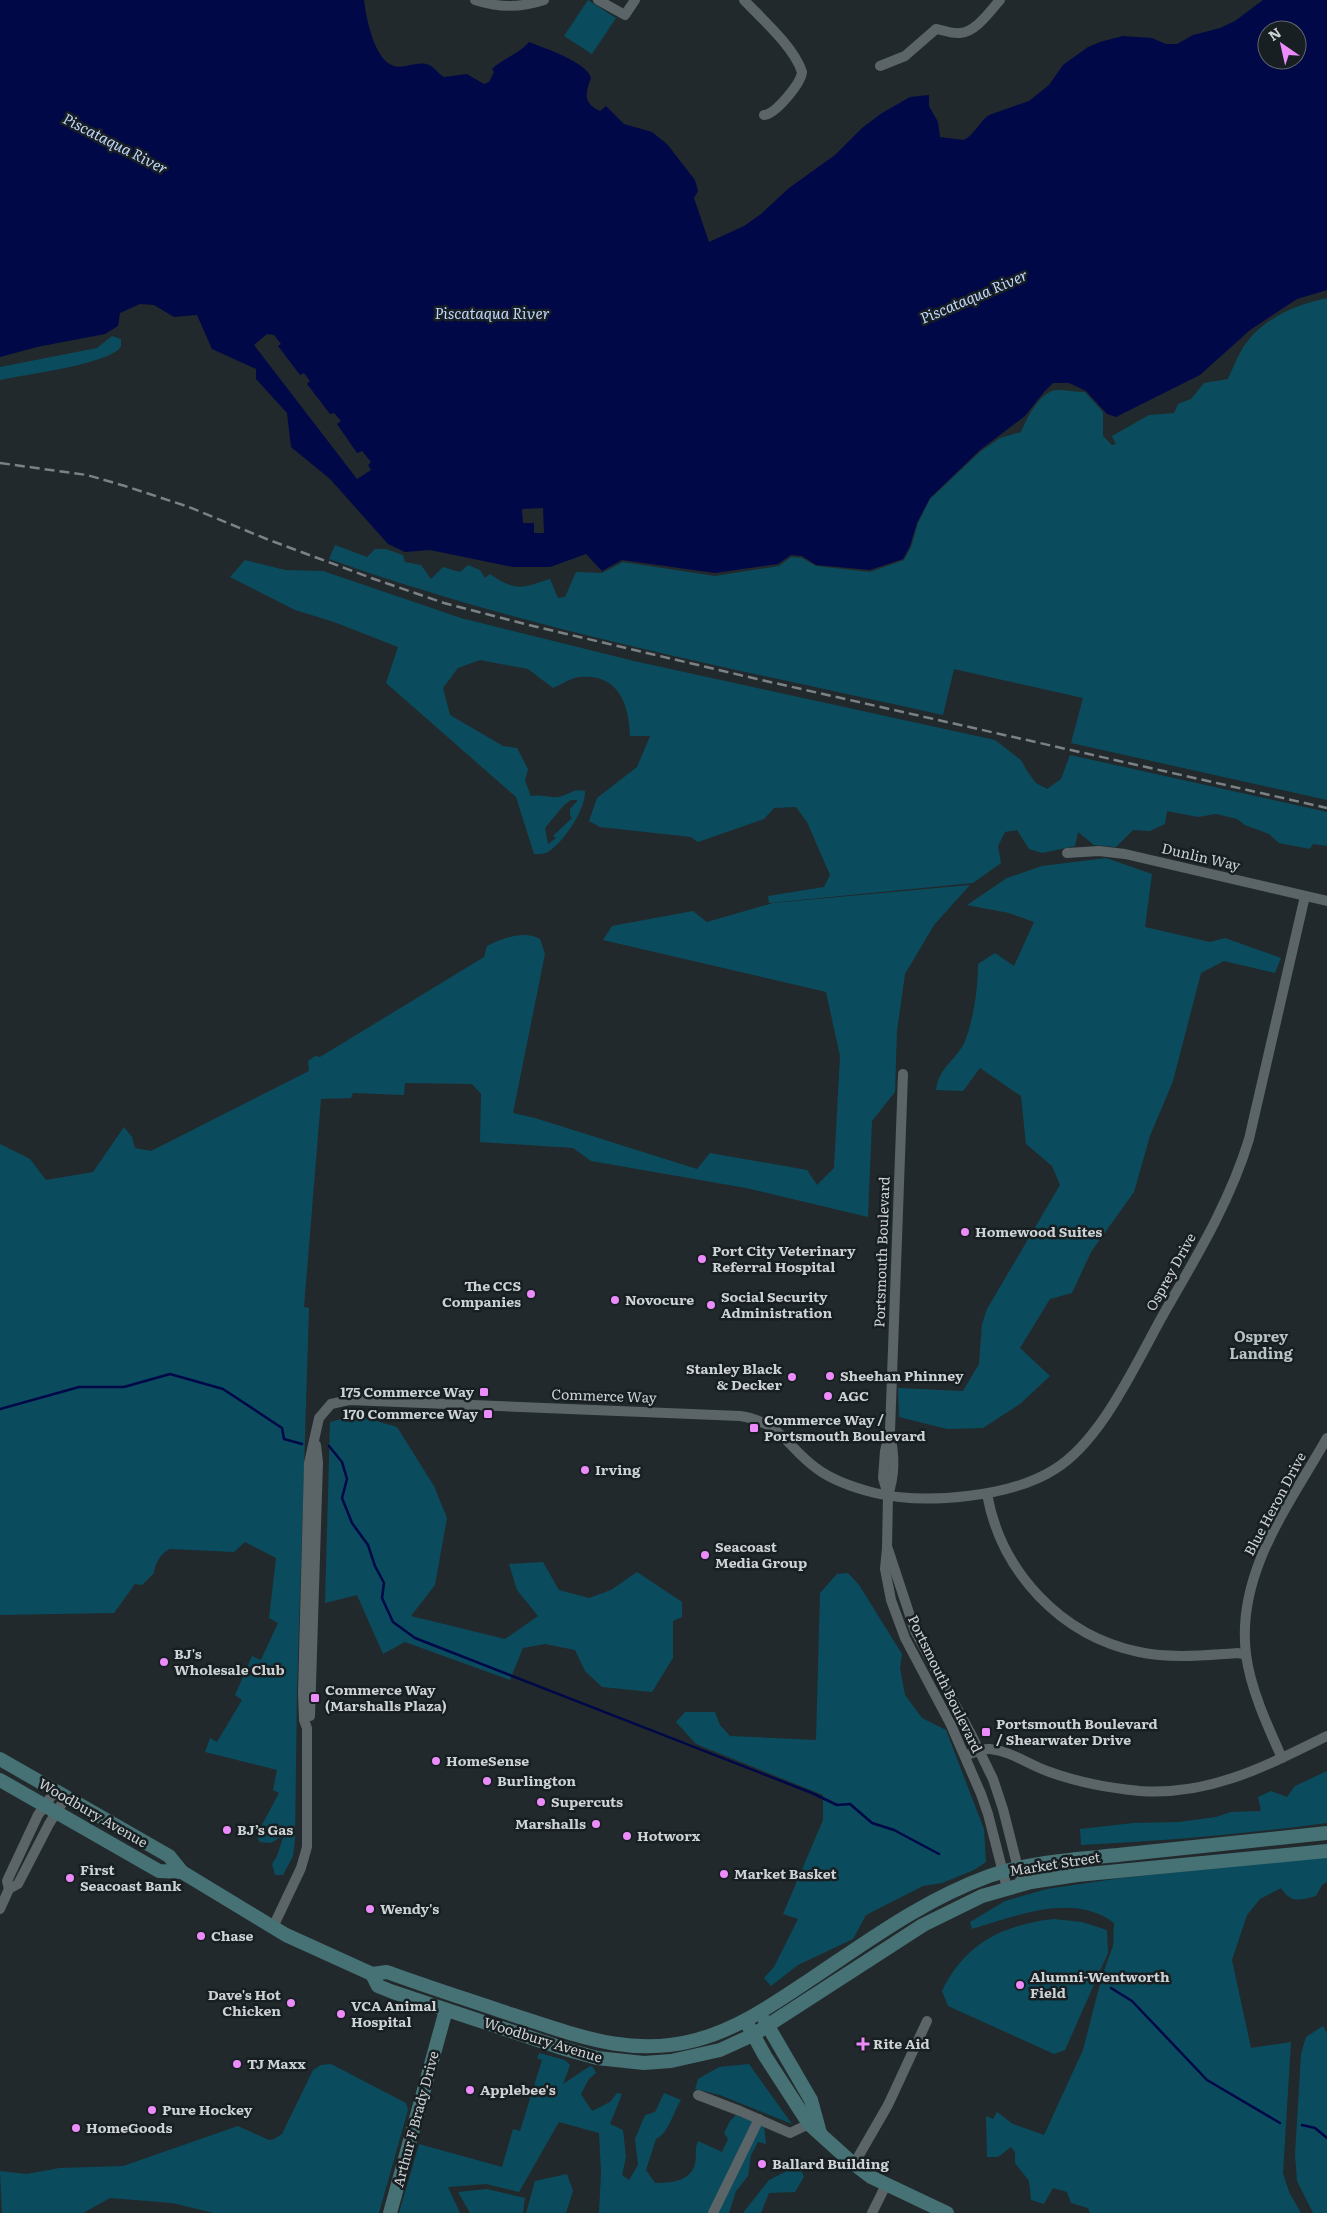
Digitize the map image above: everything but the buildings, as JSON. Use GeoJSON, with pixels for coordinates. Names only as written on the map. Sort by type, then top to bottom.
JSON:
{"type":"FeatureCollection","features":[{"type":"Feature","properties":{"kind":"main road","name":"Woodbury Avenue"},"geometry":{"type":"LineString","coordinates":[[0,1759],[169,1856],[182,1872],[273,1927],[372,1974],[387,1972],[574,2034],[617,2046],[648,2047],[680,2043],[711,2035],[759,2012]]}},
{"type":"Feature","properties":{"kind":"main road","name":"Woodbury Avenue"},"geometry":{"type":"LineString","coordinates":[[0,1780],[159,1871],[182,1872]]}},
{"type":"Feature","properties":{"kind":"main road","name":"Market Street"},"geometry":{"type":"LineString","coordinates":[[759,2012],[924,1906],[964,1886],[1003,1872],[1068,1860],[1327,1833]]}},
{"type":"Feature","properties":{"kind":"main road","name":"Market Street"},"geometry":{"type":"LineString","coordinates":[[768,2027],[923,1925],[966,1903],[1007,1888],[1077,1875],[1327,1851]]}},
{"type":"Feature","properties":{"kind":"main road","name":"Woodbury Avenue"},"geometry":{"type":"LineString","coordinates":[[372,1974],[378,1986],[597,2058],[655,2063],[688,2058],[720,2050],[753,2036],[768,2027]]}},
{"type":"Feature","properties":{"kind":"main road","name":"Arthur F Brady Drive"},"geometry":{"type":"LineString","coordinates":[[390,2213],[443,2025],[451,2011]]}},
{"type":"Feature","properties":{"kind":"main road"},"geometry":{"type":"LineString","coordinates":[[759,2012],[811,2100],[815,2128]]}},
{"type":"Feature","properties":{"kind":"main road"},"geometry":{"type":"LineString","coordinates":[[745,2020],[753,2036],[815,2128],[854,2164],[886,2185],[947,2213]]}},
{"type":"Feature","properties":{"kind":"street"},"geometry":{"type":"LineString","coordinates":[[475,0],[502,7],[528,5],[544,0]]}},
{"type":"Feature","properties":{"kind":"street"},"geometry":{"type":"LineString","coordinates":[[598,0],[625,15],[635,0]]}},
{"type":"Feature","properties":{"kind":"street"},"geometry":{"type":"LineString","coordinates":[[744,0],[781,41],[796,60],[802,72],[799,80],[777,108],[768,115],[764,115]]}},
{"type":"Feature","properties":{"kind":"street"},"geometry":{"type":"LineString","coordinates":[[880,66],[905,56],[936,29],[958,33],[966,31],[979,22],[1000,0]]}},
{"type":"Feature","properties":{"kind":"street","name":"Dunlin Way"},"geometry":{"type":"LineString","coordinates":[[1067,853],[1099,851],[1125,854],[1327,901]]}},
{"type":"Feature","properties":{"kind":"street","name":"Osprey Drive"},"geometry":{"type":"LineString","coordinates":[[888,1495],[951,1497],[987,1494],[1016,1487],[1046,1475],[1062,1465],[1089,1438],[1127,1380],[1208,1235],[1240,1165],[1249,1139],[1305,896]]}},
{"type":"Feature","properties":{"kind":"street","name":"Portsmouth Boulevard"},"geometry":{"type":"LineString","coordinates":[[903,1074],[890,1431],[894,1454],[893,1480],[888,1495],[886,1579],[900,1626],[951,1725],[988,1814],[1007,1888]]}},
{"type":"Feature","properties":{"kind":"street","name":"Commerce Way"},"geometry":{"type":"LineString","coordinates":[[273,1927],[301,1868],[307,1847],[307,1728],[304,1720],[304,1693],[309,1463],[319,1418],[326,1408],[337,1402],[349,1400],[740,1416],[756,1419],[776,1430],[814,1466],[829,1476],[850,1485],[888,1495]]}},
{"type":"Feature","properties":{"kind":"street","name":"Blue Heron Drive"},"geometry":{"type":"LineString","coordinates":[[1282,1758],[1258,1699],[1246,1655],[1246,1608],[1260,1558],[1271,1534],[1327,1438]]}},
{"type":"Feature","properties":{"kind":"street"},"geometry":{"type":"LineString","coordinates":[[987,1494],[994,1525],[1010,1558],[1035,1592],[1073,1625],[1107,1642],[1140,1652],[1181,1656],[1238,1653],[1246,1655]]}},
{"type":"Feature","properties":{"kind":"street","name":"Portsmouth Boulevard"},"geometry":{"type":"LineString","coordinates":[[887,1548],[914,1631],[979,1750],[998,1793],[1022,1884]]}},
{"type":"Feature","properties":{"kind":"street"},"geometry":{"type":"LineString","coordinates":[[965,1756],[979,1750],[1004,1751],[1048,1772],[1084,1782],[1142,1791],[1183,1789],[1224,1782],[1242,1776],[1327,1736]]}},
{"type":"Feature","properties":{"kind":"street"},"geometry":{"type":"LineString","coordinates":[[0,1909],[9,1889],[7,1881],[38,1815],[51,1808],[60,1794]]}},
{"type":"Feature","properties":{"kind":"street"},"geometry":{"type":"LineString","coordinates":[[854,2164],[888,2105],[927,2022]]}},
{"type":"Feature","properties":{"kind":"street"},"geometry":{"type":"LineString","coordinates":[[698,2095],[790,2133],[815,2128]]}},
{"type":"Feature","properties":{"kind":"street"},"geometry":{"type":"LineString","coordinates":[[713,2213],[759,2119]]}},
{"type":"Feature","properties":{"kind":"street"},"geometry":{"type":"LineString","coordinates":[[872,2213],[886,2185]]}},
{"type":"Feature","properties":{"kind":"shaded area"},"geometry":{"type":"Polygon","coordinates":[[[588,0],[616,18],[592,54],[564,36],[588,0]]]}},
{"type":"Feature","properties":{"kind":"shaded area"},"geometry":{"type":"Polygon","coordinates":[[[1327,298],[1327,800],[1071,743],[1083,698],[954,669],[943,715],[711,664],[556,627],[480,607],[329,559],[335,545],[367,557],[375,549],[386,549],[403,555],[405,562],[421,565],[431,579],[443,567],[460,572],[468,565],[480,570],[485,578],[490,574],[513,586],[532,585],[550,579],[558,598],[565,597],[576,572],[602,573],[623,562],[715,576],[779,566],[791,557],[802,558],[816,566],[870,572],[904,560],[911,547],[918,523],[930,499],[981,451],[1000,438],[1021,432],[1035,406],[1045,395],[1057,390],[1085,392],[1103,412],[1103,436],[1112,445],[1116,444],[1112,436],[1149,415],[1174,413],[1178,404],[1191,399],[1204,383],[1228,379],[1239,354],[1249,340],[1267,322],[1302,305],[1327,298]]]}},
{"type":"Feature","properties":{"kind":"shaded area"},"geometry":{"type":"Polygon","coordinates":[[[112,336],[121,339],[121,345],[118,350],[108,356],[61,369],[0,380],[0,367],[97,348],[112,336]]]}},
{"type":"Feature","properties":{"kind":"shaded area"},"geometry":{"type":"Polygon","coordinates":[[[245,560],[285,570],[323,571],[461,618],[634,661],[995,740],[1021,760],[1036,783],[1047,789],[1061,779],[1070,755],[1327,812],[1327,846],[1313,844],[1310,849],[1279,843],[1269,834],[1245,825],[1237,819],[1216,814],[1198,817],[1167,811],[1165,824],[1150,831],[1133,830],[1116,847],[1094,845],[1078,832],[1075,846],[1042,853],[1029,849],[1017,830],[1005,832],[998,846],[1001,863],[973,883],[769,903],[768,896],[824,887],[830,875],[807,822],[796,807],[774,808],[764,819],[698,842],[691,837],[600,827],[589,821],[597,798],[637,767],[650,736],[630,736],[624,702],[612,685],[603,680],[592,677],[579,677],[553,688],[528,669],[480,660],[458,668],[443,688],[450,715],[503,746],[517,748],[528,769],[525,781],[531,796],[558,797],[574,791],[585,791],[582,807],[566,834],[546,853],[534,854],[516,797],[386,683],[398,647],[334,622],[295,610],[230,577],[245,560]],[[571,800],[564,805],[545,828],[548,844],[556,838],[553,836],[572,818],[570,809],[578,800],[571,800]]]}},
{"type":"Feature","properties":{"kind":"shaded area"},"geometry":{"type":"Polygon","coordinates":[[[1106,858],[1152,874],[1145,927],[1210,942],[1225,938],[1281,958],[1275,973],[1224,961],[1201,973],[1173,1081],[1150,1136],[1134,1192],[1091,1252],[1072,1293],[1050,1299],[1020,1348],[1050,1376],[1020,1404],[983,1428],[947,1429],[899,1417],[898,1388],[963,1391],[979,1364],[982,1324],[987,1309],[1060,1185],[1052,1166],[1026,1144],[1021,1096],[980,1068],[963,1091],[936,1090],[944,1069],[962,1048],[968,1032],[975,1002],[978,964],[995,953],[1014,966],[1034,922],[1009,913],[967,905],[1007,878],[1042,866],[1106,858]]]}},
{"type":"Feature","properties":{"kind":"shaded area"},"geometry":{"type":"Polygon","coordinates":[[[970,885],[934,925],[905,974],[897,1031],[895,1092],[872,1121],[868,1217],[746,1188],[591,1161],[573,1148],[480,1142],[481,1094],[472,1084],[405,1083],[404,1095],[353,1093],[351,1098],[321,1099],[304,1307],[309,1308],[297,1691],[295,1839],[293,1856],[283,1875],[275,1875],[272,1864],[277,1856],[284,1835],[271,1843],[260,1842],[256,1836],[279,1793],[273,1790],[277,1770],[205,1752],[210,1738],[217,1742],[242,1700],[235,1695],[252,1656],[261,1660],[278,1623],[269,1618],[276,1558],[245,1542],[234,1552],[170,1549],[159,1559],[154,1573],[142,1585],[135,1584],[114,1613],[0,1615],[0,1144],[30,1159],[46,1180],[93,1172],[124,1127],[132,1137],[135,1148],[151,1151],[309,1071],[308,1061],[315,1056],[320,1057],[484,957],[487,946],[506,938],[528,935],[540,939],[545,954],[513,1113],[535,1118],[697,1169],[710,1153],[807,1170],[817,1185],[834,1168],[840,1056],[826,992],[603,940],[612,926],[693,911],[707,922],[773,903],[970,885]]]}},
{"type":"Feature","properties":{"kind":"shaded area"},"geometry":{"type":"Polygon","coordinates":[[[356,1415],[397,1427],[434,1486],[447,1518],[435,1585],[411,1616],[505,1639],[538,1616],[517,1590],[509,1564],[543,1562],[559,1590],[589,1598],[611,1590],[637,1572],[682,1602],[682,1617],[673,1621],[673,1658],[652,1692],[602,1687],[585,1671],[575,1650],[545,1644],[523,1648],[510,1680],[405,1642],[383,1654],[357,1595],[325,1603],[330,1422],[356,1415]]]}},
{"type":"Feature","properties":{"kind":"shaded area"},"geometry":{"type":"Polygon","coordinates":[[[848,1573],[859,1585],[902,1654],[900,1668],[905,1695],[922,1718],[946,1730],[984,1829],[986,1862],[974,1870],[942,1883],[923,1886],[866,1915],[853,1939],[798,1965],[771,1986],[764,1978],[774,1967],[798,1919],[783,1914],[823,1820],[823,1795],[696,1744],[676,1722],[685,1712],[715,1712],[720,1725],[730,1736],[816,1740],[820,1593],[837,1574],[848,1573]]]}},
{"type":"Feature","properties":{"kind":"shaded area"},"geometry":{"type":"Polygon","coordinates":[[[1327,1771],[1327,1823],[1204,1837],[1081,1845],[1080,1829],[1133,1823],[1179,1822],[1216,1817],[1231,1812],[1261,1811],[1258,1797],[1271,1791],[1287,1797],[1295,1786],[1327,1771]]]}},
{"type":"Feature","properties":{"kind":"shaded area"},"geometry":{"type":"Polygon","coordinates":[[[1327,1857],[1327,1882],[1322,1885],[1316,1896],[1296,1900],[1288,1897],[1281,1888],[1260,1899],[1247,1915],[1232,1960],[1251,2048],[1291,2042],[1283,2173],[1289,2192],[1301,2213],[1090,2213],[1088,2208],[1071,2203],[1067,2192],[1053,2188],[1044,2204],[1031,2200],[1029,2181],[1015,2163],[1015,2152],[1011,2147],[998,2157],[987,2157],[986,2116],[993,2119],[997,2112],[1013,2124],[1044,2135],[1083,2050],[1102,1976],[1113,1946],[1114,1923],[1098,1914],[1081,1909],[1063,1908],[1025,1913],[972,1929],[970,1922],[1005,1901],[1047,1889],[1121,1878],[1327,1857]]]}},
{"type":"Feature","properties":{"kind":"shaded area","name":"Alumni-Wentworth Field"},"geometry":{"type":"Polygon","coordinates":[[[1054,1919],[1082,1922],[1107,1930],[1108,1953],[1065,2050],[1054,2054],[948,2006],[942,1991],[951,1974],[974,1949],[987,1939],[1018,1926],[1054,1919]]]}},
{"type":"Feature","properties":{"kind":"shaded area"},"geometry":{"type":"Polygon","coordinates":[[[1323,2026],[1327,2033],[1327,2213],[1313,2213],[1297,2181],[1295,2155],[1301,2054],[1306,2037],[1323,2026]]]}},
{"type":"Feature","properties":{"kind":"shaded area"},"geometry":{"type":"Polygon","coordinates":[[[539,2053],[565,2060],[570,2065],[563,2084],[590,2066],[593,2067],[596,2073],[589,2079],[581,2094],[592,2111],[610,2102],[617,2093],[622,2094],[610,2124],[623,2130],[626,2157],[622,2175],[629,2180],[638,2165],[635,2139],[645,2115],[655,2112],[664,2093],[681,2100],[668,2127],[656,2139],[646,2170],[655,2183],[673,2182],[689,2175],[695,2164],[698,2141],[722,2152],[728,2139],[724,2133],[730,2121],[736,2115],[764,2126],[766,2144],[758,2142],[751,2155],[748,2176],[736,2191],[729,2213],[599,2213],[601,2173],[599,2133],[559,2122],[519,2192],[486,2184],[448,2187],[460,2213],[399,2213],[419,2144],[502,2167],[513,2129],[520,2131],[542,2060],[537,2058],[539,2053]]]}},
{"type":"Feature","properties":{"kind":"shaded area"},"geometry":{"type":"Polygon","coordinates":[[[331,2064],[406,2103],[408,2110],[379,2213],[214,2213],[172,2203],[110,2198],[83,2213],[2,2213],[0,2171],[27,2174],[59,2168],[123,2166],[238,2126],[269,2140],[274,2139],[282,2134],[313,2070],[321,2065],[331,2064]]]}},
{"type":"Feature","properties":{"kind":"shaded area"},"geometry":{"type":"Polygon","coordinates":[[[749,2064],[792,2124],[720,2095],[695,2089],[698,2079],[719,2067],[749,2064]]]}},
{"type":"Feature","properties":{"kind":"shaded area"},"geometry":{"type":"Polygon","coordinates":[[[795,2167],[801,2170],[804,2177],[795,2192],[769,2193],[761,2213],[743,2213],[769,2180],[795,2167]]]}},
{"type":"Feature","properties":{"kind":"shaded area"},"geometry":{"type":"Polygon","coordinates":[[[567,2174],[573,2191],[566,2213],[526,2213],[535,2181],[567,2174]]]}},
{"type":"Feature","properties":{"kind":"shaded area"},"geometry":{"type":"Polygon","coordinates":[[[487,2189],[525,2198],[523,2213],[470,2213],[458,2192],[487,2189]]]}},
{"type":"Feature","properties":{"kind":"water","name":"Piscataqua River"},"geometry":{"type":"Polygon","coordinates":[[[0,0],[364,0],[372,37],[381,56],[387,62],[398,67],[425,64],[431,66],[444,77],[467,74],[484,84],[489,82],[494,72],[492,69],[521,50],[529,42],[574,61],[588,72],[591,78],[587,88],[587,97],[594,108],[600,111],[606,106],[624,124],[652,132],[667,144],[695,180],[698,191],[694,198],[709,242],[744,226],[761,214],[789,188],[835,155],[862,128],[882,113],[910,97],[929,95],[929,106],[938,122],[940,137],[964,140],[989,115],[1029,101],[1049,85],[1063,65],[1088,47],[1100,42],[1123,36],[1152,38],[1166,44],[1177,44],[1193,35],[1220,28],[1235,21],[1263,0],[1327,0],[1327,290],[1297,299],[1250,330],[1200,375],[1116,417],[1107,414],[1086,391],[1069,383],[1053,383],[1025,416],[980,450],[930,498],[917,523],[910,546],[903,559],[870,570],[816,565],[802,556],[791,555],[778,564],[715,573],[622,560],[602,571],[586,554],[550,567],[513,567],[430,550],[405,552],[388,544],[330,479],[291,447],[287,413],[256,379],[256,369],[212,349],[197,315],[174,317],[154,305],[140,304],[120,313],[118,326],[105,334],[37,347],[0,357],[0,0]]]}},
{"type":"Feature","properties":{"kind":"pier"},"geometry":{"type":"Polygon","coordinates":[[[267,334],[274,335],[281,344],[278,346],[300,375],[304,373],[310,381],[307,384],[330,414],[334,413],[341,421],[337,424],[357,453],[362,451],[371,462],[368,465],[371,470],[357,479],[254,345],[267,334]]]}},
{"type":"Feature","properties":{"kind":"pier"},"geometry":{"type":"Polygon","coordinates":[[[543,508],[544,533],[534,533],[534,523],[523,523],[522,509],[543,508]]]}},
{"type":"Feature","properties":{"kind":"waterway"},"geometry":{"type":"LineString","coordinates":[[0,1409],[79,1387],[124,1387],[170,1374],[223,1389],[282,1428],[284,1439],[302,1444]]}},
{"type":"Feature","properties":{"kind":"waterway"},"geometry":{"type":"LineString","coordinates":[[329,1446],[342,1462],[347,1479],[342,1498],[352,1523],[368,1545],[375,1566],[384,1583],[382,1598],[393,1622],[415,1638],[812,1793],[837,1805],[850,1804],[872,1823],[894,1830],[939,1854]]}},
{"type":"Feature","properties":{"kind":"waterway"},"geometry":{"type":"LineString","coordinates":[[1111,1988],[1132,2001],[1207,2080],[1280,2123]]}},
{"type":"Feature","properties":{"kind":"waterway"},"geometry":{"type":"LineString","coordinates":[[1302,2125],[1315,2128],[1327,2138]]}},
{"type":"Feature","properties":{"kind":"railway"},"geometry":{"type":"LineString","coordinates":[[0,463],[87,475],[125,486],[189,507],[269,540],[444,603],[757,679],[1327,808]]}},
{"type":"Feature","properties":{"kind":"place","name":"Homewood Suites"},"geometry":{"type":"Point","coordinates":[965,1232]}},
{"type":"Feature","properties":{"kind":"place","name":"Port City Veterinary Referral Hospital"},"geometry":{"type":"Point","coordinates":[702,1259]}},
{"type":"Feature","properties":{"kind":"place","name":"The CCS Companies"},"geometry":{"type":"Point","coordinates":[531,1294]}},
{"type":"Feature","properties":{"kind":"place","name":"Novocure"},"geometry":{"type":"Point","coordinates":[615,1300]}},
{"type":"Feature","properties":{"kind":"place","name":"Social Security Administration"},"geometry":{"type":"Point","coordinates":[711,1305]}},
{"type":"Feature","properties":{"kind":"place","name":"Sheehan Phinney"},"geometry":{"type":"Point","coordinates":[830,1376]}},
{"type":"Feature","properties":{"kind":"place","name":"Stanley Black & Decker"},"geometry":{"type":"Point","coordinates":[792,1377]}},
{"type":"Feature","properties":{"kind":"place","name":"175 Commerce Way"},"geometry":{"type":"Point","coordinates":[484,1392]}},
{"type":"Feature","properties":{"kind":"place","name":"AGC"},"geometry":{"type":"Point","coordinates":[828,1396]}},
{"type":"Feature","properties":{"kind":"place","name":"170 Commerce Way"},"geometry":{"type":"Point","coordinates":[488,1414]}},
{"type":"Feature","properties":{"kind":"place","name":"Commerce Way / Portsmouth Boulevard"},"geometry":{"type":"Point","coordinates":[754,1428]}},
{"type":"Feature","properties":{"kind":"place","name":"Irving"},"geometry":{"type":"Point","coordinates":[585,1470]}},
{"type":"Feature","properties":{"kind":"place","name":"Seacoast Media Group"},"geometry":{"type":"Point","coordinates":[705,1555]}},
{"type":"Feature","properties":{"kind":"place","name":"BJ's Wholesale Club"},"geometry":{"type":"Point","coordinates":[164,1662]}},
{"type":"Feature","properties":{"kind":"place","name":"Commerce Way (Marshalls Plaza)"},"geometry":{"type":"Point","coordinates":[315,1698]}},
{"type":"Feature","properties":{"kind":"place","name":"Portsmouth Boulevard / Shearwater Drive"},"geometry":{"type":"Point","coordinates":[986,1732]}},
{"type":"Feature","properties":{"kind":"place","name":"HomeSense"},"geometry":{"type":"Point","coordinates":[436,1761]}},
{"type":"Feature","properties":{"kind":"place","name":"Burlington"},"geometry":{"type":"Point","coordinates":[487,1781]}},
{"type":"Feature","properties":{"kind":"place","name":"Supercuts"},"geometry":{"type":"Point","coordinates":[541,1802]}},
{"type":"Feature","properties":{"kind":"place","name":"Marshalls"},"geometry":{"type":"Point","coordinates":[596,1824]}},
{"type":"Feature","properties":{"kind":"place","name":"BJ’s Gas"},"geometry":{"type":"Point","coordinates":[227,1830]}},
{"type":"Feature","properties":{"kind":"place","name":"Hotworx"},"geometry":{"type":"Point","coordinates":[627,1836]}},
{"type":"Feature","properties":{"kind":"place","name":"Market Basket"},"geometry":{"type":"Point","coordinates":[724,1874]}},
{"type":"Feature","properties":{"kind":"place","name":"First Seacoast Bank"},"geometry":{"type":"Point","coordinates":[70,1878]}},
{"type":"Feature","properties":{"kind":"place","name":"Wendy's"},"geometry":{"type":"Point","coordinates":[370,1909]}},
{"type":"Feature","properties":{"kind":"place","name":"Chase"},"geometry":{"type":"Point","coordinates":[201,1936]}},
{"type":"Feature","properties":{"kind":"place","name":"Alumni-Wentworth Field"},"geometry":{"type":"Point","coordinates":[1020,1985]}},
{"type":"Feature","properties":{"kind":"place","name":"Dave's Hot Chicken"},"geometry":{"type":"Point","coordinates":[291,2003]}},
{"type":"Feature","properties":{"kind":"place","name":"VCA Animal Hospital"},"geometry":{"type":"Point","coordinates":[341,2014]}},
{"type":"Feature","properties":{"kind":"place","name":"Rite Aid"},"geometry":{"type":"Point","coordinates":[863,2044]}},
{"type":"Feature","properties":{"kind":"place","name":"TJ Maxx"},"geometry":{"type":"Point","coordinates":[237,2064]}},
{"type":"Feature","properties":{"kind":"place","name":"Applebee's"},"geometry":{"type":"Point","coordinates":[470,2090]}},
{"type":"Feature","properties":{"kind":"place","name":"Pure Hockey"},"geometry":{"type":"Point","coordinates":[152,2110]}},
{"type":"Feature","properties":{"kind":"place","name":"HomeGoods"},"geometry":{"type":"Point","coordinates":[76,2128]}},
{"type":"Feature","properties":{"kind":"place","name":"Ballard Building"},"geometry":{"type":"Point","coordinates":[762,2164]}},
{"type":"Feature","properties":{"kind":"district","name":"Osprey Landing"},"geometry":{"type":"Point","coordinates":[1261,1346]}}]}
